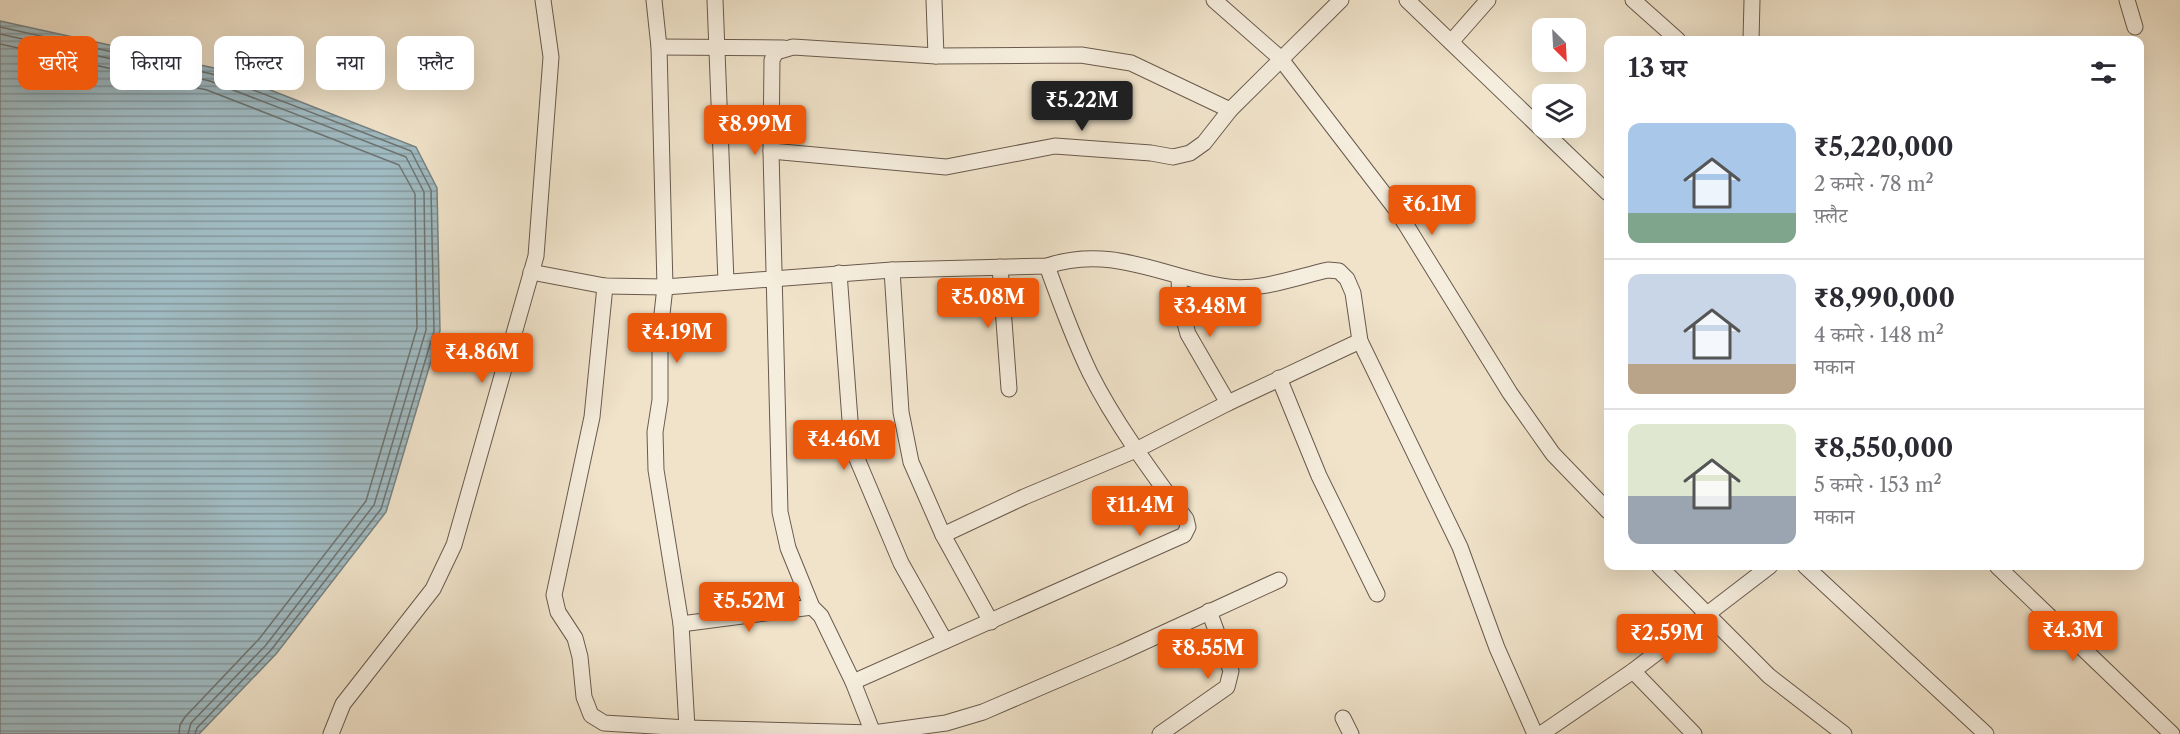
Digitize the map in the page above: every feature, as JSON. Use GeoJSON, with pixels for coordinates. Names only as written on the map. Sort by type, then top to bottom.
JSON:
{"type":"FeatureCollection","features":[{"type":"Feature","properties":{"kind":"street"},"geometry":{"type":"LineString","coordinates":[[331,734],[343,704],[433,589],[454,545],[536,256],[551,57],[543,0]]}},
{"type":"Feature","properties":{"kind":"street"},"geometry":{"type":"LineString","coordinates":[[654,0],[659,48],[665,287],[660,332],[660,400],[655,432],[656,460],[681,624],[687,728]]}},
{"type":"Feature","properties":{"kind":"street"},"geometry":{"type":"LineString","coordinates":[[715,0],[726,282]]}},
{"type":"Feature","properties":{"kind":"street"},"geometry":{"type":"LineString","coordinates":[[934,0],[936,56]]}},
{"type":"Feature","properties":{"kind":"street"},"geometry":{"type":"LineString","coordinates":[[1214,0],[1280,58],[1398,212],[1510,393],[1553,454],[1604,508]]}},
{"type":"Feature","properties":{"kind":"street"},"geometry":{"type":"LineString","coordinates":[[771,151],[946,167],[1055,146],[1151,153],[1173,157],[1190,153],[1204,143],[1230,110],[1341,0]]}},
{"type":"Feature","properties":{"kind":"street"},"geometry":{"type":"LineString","coordinates":[[1407,0],[1604,189]]}},
{"type":"Feature","properties":{"kind":"street"},"geometry":{"type":"LineString","coordinates":[[1450,42],[1488,0]]}},
{"type":"Feature","properties":{"kind":"street"},"geometry":{"type":"LineString","coordinates":[[1632,0],[1673,36]]}},
{"type":"Feature","properties":{"kind":"street"},"geometry":{"type":"LineString","coordinates":[[1751,36],[1752,0]]}},
{"type":"Feature","properties":{"kind":"street"},"geometry":{"type":"LineString","coordinates":[[2127,0],[2135,27]]}},
{"type":"Feature","properties":{"kind":"street"},"geometry":{"type":"LineString","coordinates":[[659,48],[793,47],[936,56],[1081,55],[1131,63],[1230,110]]}},
{"type":"Feature","properties":{"kind":"street"},"geometry":{"type":"LineString","coordinates":[[784,48],[776,52],[772,60],[771,151],[780,512],[788,548],[812,607],[821,616],[853,682],[873,734]]}},
{"type":"Feature","properties":{"kind":"street"},"geometry":{"type":"LineString","coordinates":[[531,272],[605,286],[665,287],[839,273],[1047,266],[1063,260],[1115,259],[1133,262],[1179,277],[1229,287],[1250,288],[1328,270],[1339,271],[1347,279],[1353,293],[1360,341],[1460,547],[1497,648],[1535,734]]}},
{"type":"Feature","properties":{"kind":"street"},"geometry":{"type":"LineString","coordinates":[[853,682],[1184,535],[1188,527],[1186,519],[1136,450],[1090,374],[1047,266]]}},
{"type":"Feature","properties":{"kind":"street"},"geometry":{"type":"LineString","coordinates":[[1000,267],[1009,389]]}},
{"type":"Feature","properties":{"kind":"street"},"geometry":{"type":"LineString","coordinates":[[892,270],[901,412],[911,462],[943,534],[991,622]]}},
{"type":"Feature","properties":{"kind":"street"},"geometry":{"type":"LineString","coordinates":[[839,273],[852,447],[901,563],[945,641]]}},
{"type":"Feature","properties":{"kind":"street"},"geometry":{"type":"LineString","coordinates":[[1179,277],[1180,306],[1188,334],[1228,402]]}},
{"type":"Feature","properties":{"kind":"street"},"geometry":{"type":"LineString","coordinates":[[605,286],[592,417],[554,595],[558,612],[575,638],[580,657],[584,697],[591,715],[604,723],[873,734],[946,723],[983,712],[1120,653],[1279,580]]}},
{"type":"Feature","properties":{"kind":"street"},"geometry":{"type":"LineString","coordinates":[[943,534],[1136,450],[1228,402],[1360,341]]}},
{"type":"Feature","properties":{"kind":"street"},"geometry":{"type":"LineString","coordinates":[[1279,378],[1318,477],[1377,594]]}},
{"type":"Feature","properties":{"kind":"street"},"geometry":{"type":"LineString","coordinates":[[1663,570],[1769,676],[1845,734]]}},
{"type":"Feature","properties":{"kind":"street"},"geometry":{"type":"LineString","coordinates":[[1541,734],[1633,671],[1765,570]]}},
{"type":"Feature","properties":{"kind":"street"},"geometry":{"type":"LineString","coordinates":[[1809,570],[1986,734]]}},
{"type":"Feature","properties":{"kind":"street"},"geometry":{"type":"LineString","coordinates":[[2000,570],[2172,734]]}},
{"type":"Feature","properties":{"kind":"street"},"geometry":{"type":"LineString","coordinates":[[681,624],[812,607]]}},
{"type":"Feature","properties":{"kind":"street"},"geometry":{"type":"LineString","coordinates":[[1160,734],[1227,687],[1231,679],[1231,671],[1209,611]]}},
{"type":"Feature","properties":{"kind":"street"},"geometry":{"type":"LineString","coordinates":[[1633,671],[1694,734]]}},
{"type":"Feature","properties":{"kind":"street"},"geometry":{"type":"LineString","coordinates":[[1343,718],[1351,734]]}},
{"type":"Feature","properties":{"kind":"water"},"geometry":{"type":"Polygon","coordinates":[[[0,21],[68,36],[18,36],[18,90],[98,90],[98,43],[110,45],[110,90],[202,90],[202,65],[214,68],[214,90],[270,90],[416,147],[437,188],[440,331],[386,512],[276,654],[199,734],[0,734],[0,21]]]}}]}
